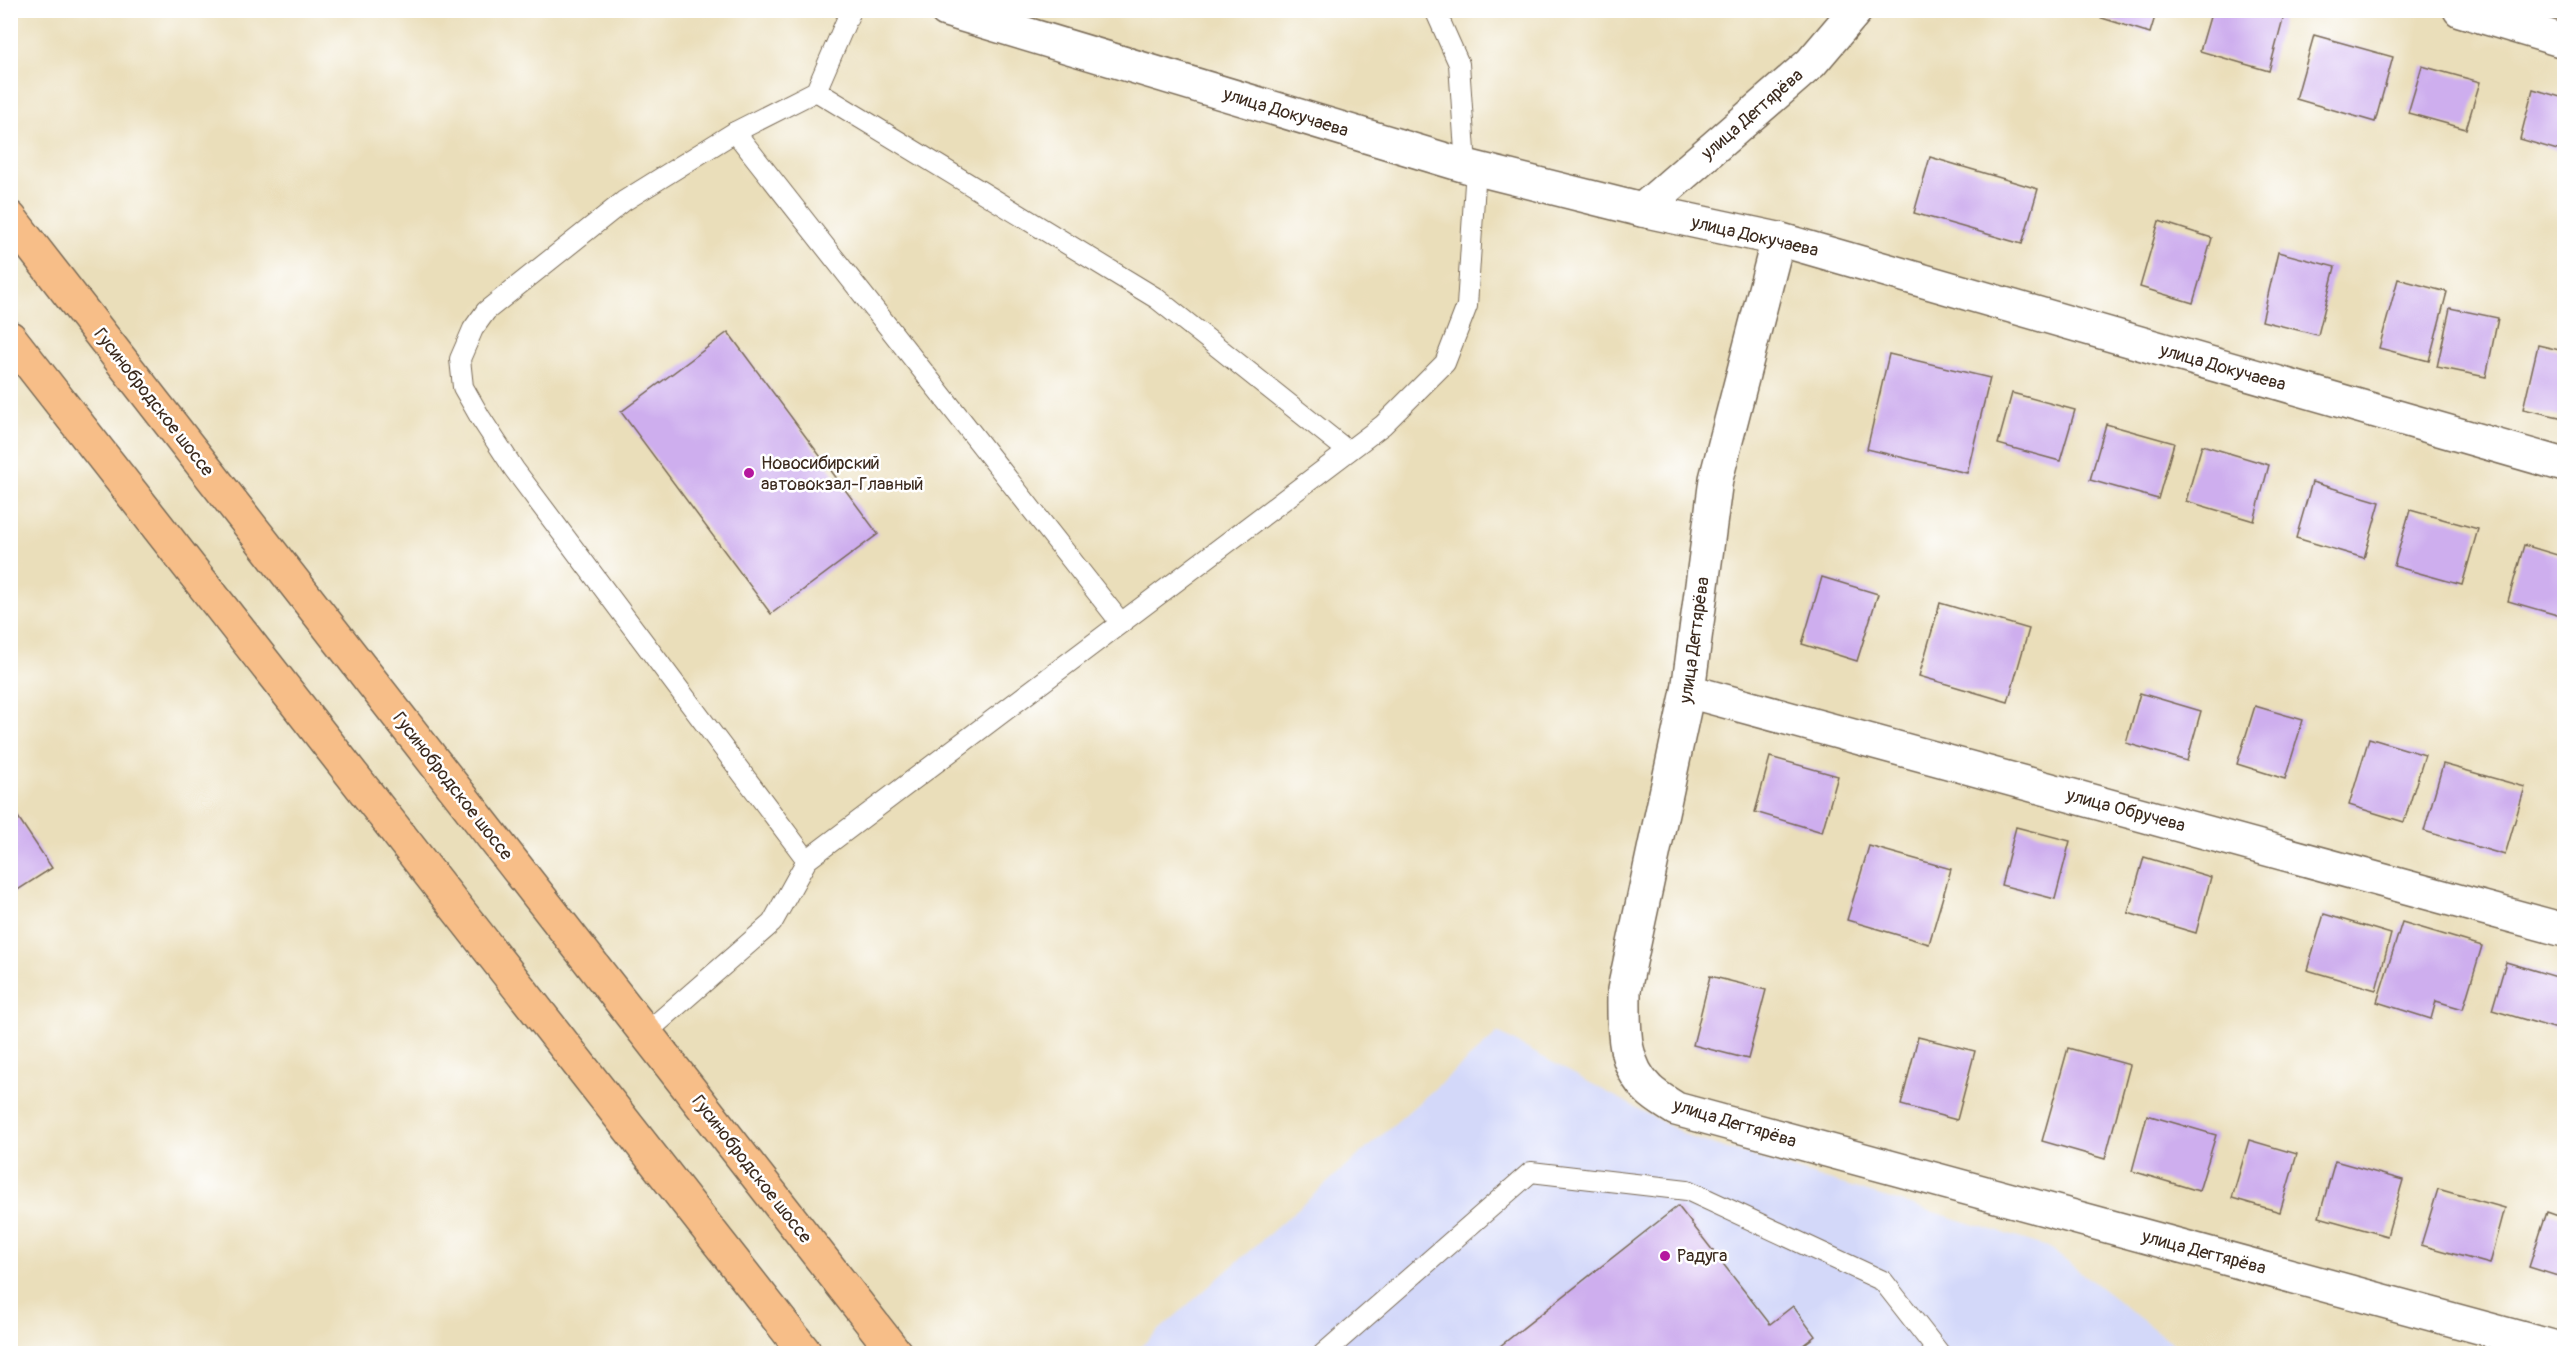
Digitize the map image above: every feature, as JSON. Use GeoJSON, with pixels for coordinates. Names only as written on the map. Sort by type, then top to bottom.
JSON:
{"type":"FeatureCollection","features":[{"type":"Feature","properties":{"kind":"main road","name":"Гусинобродское шоссе"},"geometry":{"type":"LineString","coordinates":[[10,218],[896,1353]]}},
{"type":"Feature","properties":{"kind":"main road"},"geometry":{"type":"LineString","coordinates":[[10,338],[806,1353]]}},
{"type":"Feature","properties":{"kind":"street","name":"улица Докучаева"},"geometry":{"type":"LineString","coordinates":[[946,10],[1471,167],[1642,210],[1778,239],[2565,465]]}},
{"type":"Feature","properties":{"kind":"street","name":"улица Дегтярёва"},"geometry":{"type":"LineString","coordinates":[[1642,210],[1811,63],[1856,10]]}},
{"type":"Feature","properties":{"kind":"street"},"geometry":{"type":"LineString","coordinates":[[2460,10],[2565,41]]}},
{"type":"Feature","properties":{"kind":"street","name":"улица Дегтярёва"},"geometry":{"type":"LineString","coordinates":[[1778,239],[1716,479],[1688,691],[1624,990],[1624,1029],[1629,1062],[1648,1090],[1676,1109],[2565,1350]]}},
{"type":"Feature","properties":{"kind":"street","name":"улица Обручева"},"geometry":{"type":"LineString","coordinates":[[1688,691],[2565,930]]}},
{"type":"Feature","properties":{"kind":"lane"},"geometry":{"type":"LineString","coordinates":[[807,860],[514,469],[463,387],[460,359],[473,329],[486,311],[624,201],[735,132],[816,91],[851,10]]}},
{"type":"Feature","properties":{"kind":"lane"},"geometry":{"type":"LineString","coordinates":[[646,1033],[772,923],[807,860],[1383,425],[1445,363],[1467,306],[1471,167],[1459,64],[1435,10]]}},
{"type":"Feature","properties":{"kind":"lane"},"geometry":{"type":"LineString","coordinates":[[816,91],[1156,298],[1348,451]]}},
{"type":"Feature","properties":{"kind":"lane"},"geometry":{"type":"LineString","coordinates":[[735,132],[1121,623]]}},
{"type":"Feature","properties":{"kind":"lane"},"geometry":{"type":"LineString","coordinates":[[1323,1353],[1531,1172],[1687,1190],[1884,1281],[1940,1353]]}},
{"type":"Feature","properties":{"kind":"shaded area"},"geometry":{"type":"Polygon","coordinates":[[[1498,1033],[1692,1138],[2048,1247],[2185,1353],[1132,1354],[1498,1033]]]}},
{"type":"Feature","properties":{"kind":"building"},"geometry":{"type":"Polygon","coordinates":[[[2090,10],[2157,10],[2150,33],[2089,14],[2090,10]]]}},
{"type":"Feature","properties":{"kind":"building"},"geometry":{"type":"Polygon","coordinates":[[[2212,10],[2269,10],[2284,15],[2269,71],[2200,51],[2212,10]]]}},
{"type":"Feature","properties":{"kind":"building"},"geometry":{"type":"Polygon","coordinates":[[[2314,35],[2393,57],[2375,122],[2296,99],[2314,35]]]}},
{"type":"Feature","properties":{"kind":"building"},"geometry":{"type":"Polygon","coordinates":[[[2422,66],[2480,82],[2466,129],[2408,113],[2422,66]]]}},
{"type":"Feature","properties":{"kind":"building"},"geometry":{"type":"Polygon","coordinates":[[[2533,89],[2564,98],[2564,152],[2520,139],[2533,89]]]}},
{"type":"Feature","properties":{"kind":"building"},"geometry":{"type":"Polygon","coordinates":[[[1930,157],[2038,189],[2022,244],[1914,213],[1930,157]]]}},
{"type":"Feature","properties":{"kind":"building"},"geometry":{"type":"Polygon","coordinates":[[[2159,221],[2212,238],[2193,303],[2140,287],[2159,221]]]}},
{"type":"Feature","properties":{"kind":"building"},"geometry":{"type":"Polygon","coordinates":[[[2278,252],[2335,267],[2318,335],[2262,321],[2278,252]]]}},
{"type":"Feature","properties":{"kind":"building"},"geometry":{"type":"Polygon","coordinates":[[[2398,279],[2447,292],[2429,361],[2379,348],[2398,279]]]}},
{"type":"Feature","properties":{"kind":"building"},"geometry":{"type":"Polygon","coordinates":[[[2450,308],[2498,318],[2486,377],[2437,367],[2450,308]]]}},
{"type":"Feature","properties":{"kind":"building","name":"Новосибирский автовокзал-Главный"},"geometry":{"type":"Polygon","coordinates":[[[728,332],[878,534],[771,614],[621,412],[728,332]]]}},
{"type":"Feature","properties":{"kind":"building"},"geometry":{"type":"Polygon","coordinates":[[[2538,345],[2564,351],[2564,418],[2523,409],[2538,345]]]}},
{"type":"Feature","properties":{"kind":"building"},"geometry":{"type":"Polygon","coordinates":[[[1889,354],[1990,378],[1967,473],[1867,449],[1889,354]]]}},
{"type":"Feature","properties":{"kind":"building"},"geometry":{"type":"Polygon","coordinates":[[[2012,393],[2075,410],[2060,461],[1998,444],[2012,393]]]}},
{"type":"Feature","properties":{"kind":"building"},"geometry":{"type":"Polygon","coordinates":[[[2106,424],[2174,443],[2158,499],[2090,480],[2106,424]]]}},
{"type":"Feature","properties":{"kind":"building"},"geometry":{"type":"Polygon","coordinates":[[[2202,445],[2269,465],[2254,521],[2186,501],[2202,445]]]}},
{"type":"Feature","properties":{"kind":"building"},"geometry":{"type":"Polygon","coordinates":[[[2312,482],[2380,502],[2364,558],[2296,538],[2312,482]]]}},
{"type":"Feature","properties":{"kind":"building"},"geometry":{"type":"Polygon","coordinates":[[[2410,510],[2478,529],[2462,585],[2394,566],[2410,510]]]}},
{"type":"Feature","properties":{"kind":"building"},"geometry":{"type":"Polygon","coordinates":[[[2524,545],[2564,557],[2564,617],[2508,601],[2524,545]]]}},
{"type":"Feature","properties":{"kind":"building"},"geometry":{"type":"Polygon","coordinates":[[[1822,577],[1878,594],[1857,661],[1802,644],[1822,577]]]}},
{"type":"Feature","properties":{"kind":"building"},"geometry":{"type":"Polygon","coordinates":[[[1940,603],[2029,629],[2008,702],[1919,676],[1940,603]]]}},
{"type":"Feature","properties":{"kind":"building"},"geometry":{"type":"Polygon","coordinates":[[[2140,693],[2201,711],[2187,761],[2126,743],[2140,693]]]}},
{"type":"Feature","properties":{"kind":"building"},"geometry":{"type":"Polygon","coordinates":[[[2255,706],[2303,720],[2285,779],[2237,764],[2255,706]]]}},
{"type":"Feature","properties":{"kind":"building"},"geometry":{"type":"Polygon","coordinates":[[[2369,738],[2425,755],[2404,822],[2349,805],[2369,738]]]}},
{"type":"Feature","properties":{"kind":"building"},"geometry":{"type":"Polygon","coordinates":[[[1770,757],[1838,776],[1822,832],[1755,812],[1770,757]]]}},
{"type":"Feature","properties":{"kind":"building"},"geometry":{"type":"Polygon","coordinates":[[[2443,764],[2525,787],[2505,855],[2424,831],[2443,764]]]}},
{"type":"Feature","properties":{"kind":"building"},"geometry":{"type":"Polygon","coordinates":[[[10,805],[52,868],[10,895],[10,805]]]}},
{"type":"Feature","properties":{"kind":"building"},"geometry":{"type":"Polygon","coordinates":[[[2016,827],[2070,841],[2055,899],[2001,885],[2016,827]]]}},
{"type":"Feature","properties":{"kind":"building"},"geometry":{"type":"Polygon","coordinates":[[[1869,846],[1951,869],[1929,944],[1847,920],[1869,846]]]}},
{"type":"Feature","properties":{"kind":"building"},"geometry":{"type":"Polygon","coordinates":[[[2144,857],[2211,877],[2196,933],[2128,913],[2144,857]]]}},
{"type":"Feature","properties":{"kind":"building"},"geometry":{"type":"Polygon","coordinates":[[[2324,914],[2391,934],[2376,990],[2307,970],[2324,914]]]}},
{"type":"Feature","properties":{"kind":"building"},"geometry":{"type":"Polygon","coordinates":[[[2402,922],[2482,946],[2463,1009],[2436,1001],[2431,1019],[2377,1002],[2402,922]]]}},
{"type":"Feature","properties":{"kind":"building"},"geometry":{"type":"Polygon","coordinates":[[[2506,962],[2564,979],[2564,1031],[2492,1010],[2506,962]]]}},
{"type":"Feature","properties":{"kind":"building"},"geometry":{"type":"Polygon","coordinates":[[[1710,976],[1766,990],[1748,1059],[1693,1045],[1710,976]]]}},
{"type":"Feature","properties":{"kind":"building"},"geometry":{"type":"Polygon","coordinates":[[[1918,1037],[1975,1051],[1957,1120],[1901,1105],[1918,1037]]]}},
{"type":"Feature","properties":{"kind":"building"},"geometry":{"type":"Polygon","coordinates":[[[2068,1048],[2130,1065],[2105,1159],[2042,1141],[2068,1048]]]}},
{"type":"Feature","properties":{"kind":"building"},"geometry":{"type":"Polygon","coordinates":[[[2147,1115],[2216,1135],[2199,1191],[2132,1171],[2147,1115]]]}},
{"type":"Feature","properties":{"kind":"building"},"geometry":{"type":"Polygon","coordinates":[[[2249,1140],[2297,1154],[2280,1212],[2232,1198],[2249,1140]]]}},
{"type":"Feature","properties":{"kind":"building"},"geometry":{"type":"Polygon","coordinates":[[[2335,1161],[2403,1180],[2387,1236],[2319,1217],[2335,1161]]]}},
{"type":"Feature","properties":{"kind":"building"},"geometry":{"type":"Polygon","coordinates":[[[2438,1189],[2505,1208],[2490,1264],[2421,1245],[2438,1189]]]}},
{"type":"Feature","properties":{"kind":"building","name":"Радуга"},"geometry":{"type":"Polygon","coordinates":[[[1678,1206],[1770,1324],[1793,1306],[1815,1336],[1794,1352],[1796,1354],[1490,1354],[1678,1206]]]}},
{"type":"Feature","properties":{"kind":"building"},"geometry":{"type":"Polygon","coordinates":[[[2547,1212],[2564,1218],[2564,1278],[2529,1267],[2547,1212]]]}},
{"type":"Feature","properties":{"kind":"place","name":"Новосибирский автовокзал-Главный"},"geometry":{"type":"Point","coordinates":[749,473]}},
{"type":"Feature","properties":{"kind":"place","name":"Радуга"},"geometry":{"type":"Point","coordinates":[1665,1256]}}]}
